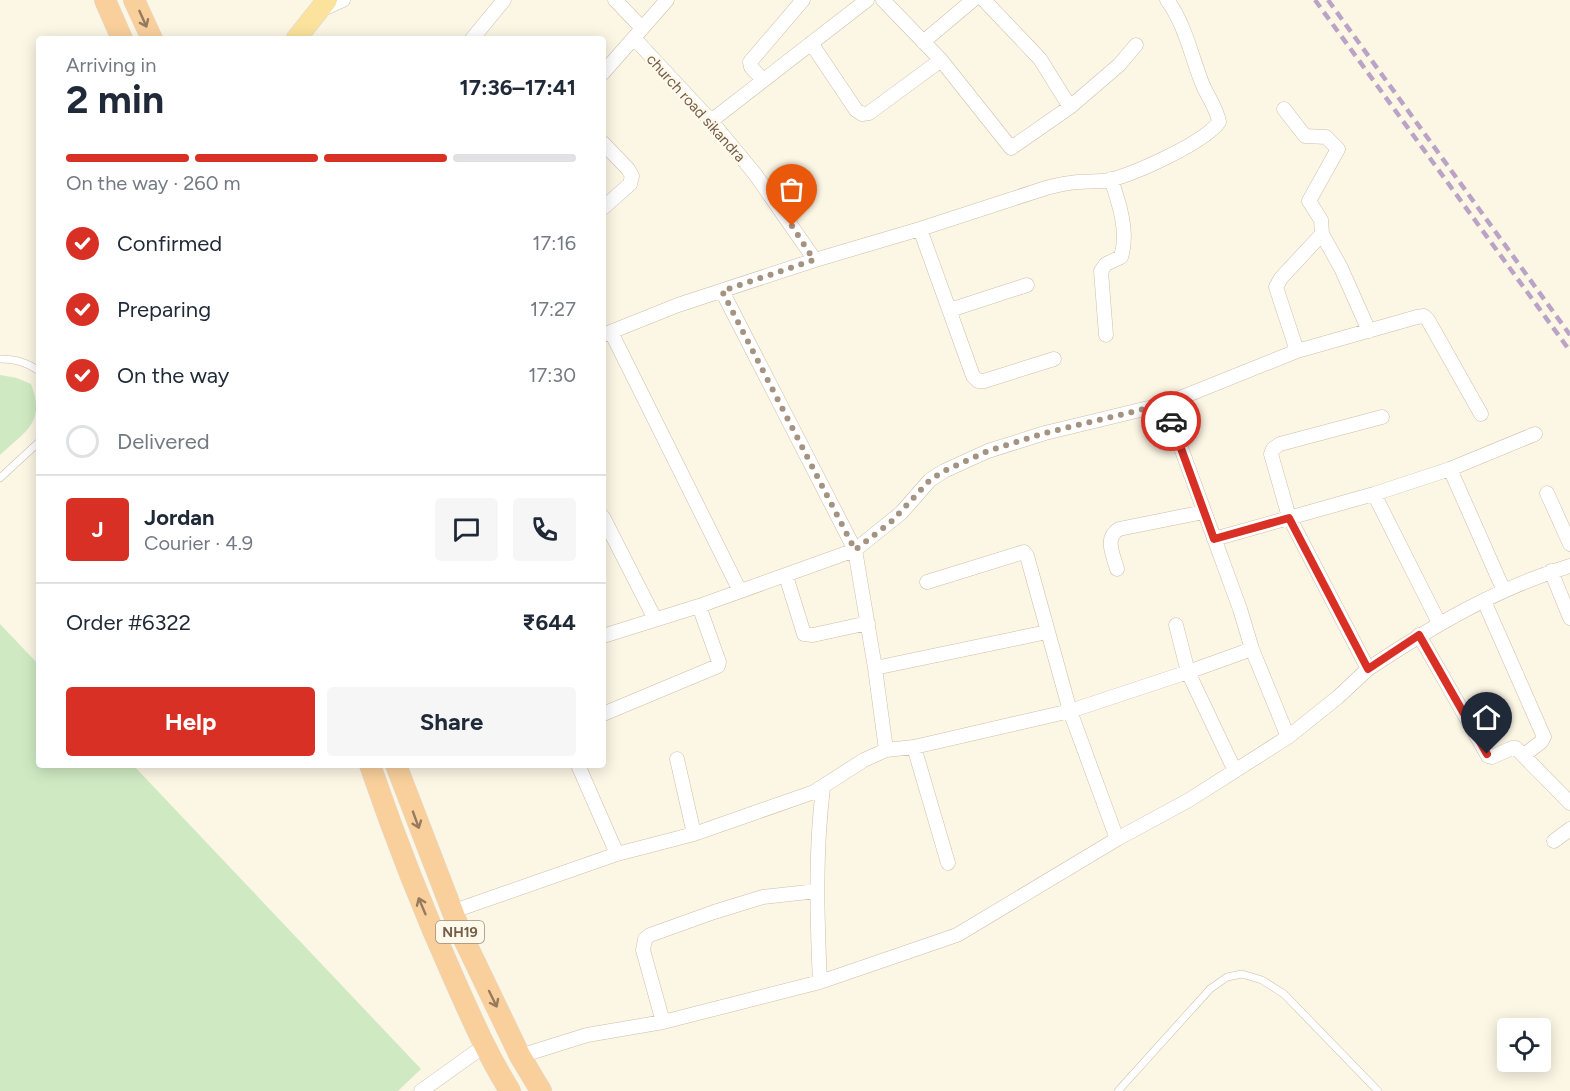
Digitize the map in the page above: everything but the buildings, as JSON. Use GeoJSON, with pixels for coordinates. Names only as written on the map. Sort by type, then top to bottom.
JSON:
{"type":"FeatureCollection","features":[{"type":"Feature","properties":{"kind":"highway"},"geometry":{"type":"LineString","coordinates":[[105,0],[121,36]]}},
{"type":"Feature","properties":{"kind":"highway"},"geometry":{"type":"LineString","coordinates":[[134,0],[151,36]]}},
{"type":"Feature","properties":{"kind":"highway","name":"NH19"},"geometry":{"type":"LineString","coordinates":[[370,768],[402,857],[436,941],[484,1046],[510,1091]]}},
{"type":"Feature","properties":{"kind":"highway","name":"NH19"},"geometry":{"type":"LineString","coordinates":[[397,768],[451,912],[520,1056],[541,1091]]}},
{"type":"Feature","properties":{"kind":"main road"},"geometry":{"type":"LineString","coordinates":[[299,36],[322,4]]}},
{"type":"Feature","properties":{"kind":"street"},"geometry":{"type":"LineString","coordinates":[[322,4],[343,0]]}},
{"type":"Feature","properties":{"kind":"street"},"geometry":{"type":"LineString","coordinates":[[474,36],[504,0]]}},
{"type":"Feature","properties":{"kind":"street","name":"church road sikandra"},"geometry":{"type":"LineString","coordinates":[[615,0],[638,33],[755,174],[814,260]]}},
{"type":"Feature","properties":{"kind":"street"},"geometry":{"type":"LineString","coordinates":[[606,70],[667,0]]}},
{"type":"Feature","properties":{"kind":"street"},"geometry":{"type":"LineString","coordinates":[[763,80],[751,67],[750,62],[803,0]]}},
{"type":"Feature","properties":{"kind":"street"},"geometry":{"type":"LineString","coordinates":[[711,121],[867,0]]}},
{"type":"Feature","properties":{"kind":"street"},"geometry":{"type":"LineString","coordinates":[[883,0],[941,60],[1011,148],[1070,106],[1119,65],[1136,45]]}},
{"type":"Feature","properties":{"kind":"street"},"geometry":{"type":"LineString","coordinates":[[923,42],[973,0]]}},
{"type":"Feature","properties":{"kind":"street"},"geometry":{"type":"LineString","coordinates":[[984,0],[1040,59],[1070,106]]}},
{"type":"Feature","properties":{"kind":"street"},"geometry":{"type":"LineString","coordinates":[[740,591],[607,334],[678,305],[1047,188],[1068,183],[1112,179],[1146,166],[1194,142],[1214,129],[1219,122],[1218,115],[1203,86],[1183,27],[1167,0]]}},
{"type":"Feature","properties":{"kind":"street"},"geometry":{"type":"LineString","coordinates":[[811,43],[856,110],[862,114],[869,113],[941,60]]}},
{"type":"Feature","properties":{"kind":"street"},"geometry":{"type":"LineString","coordinates":[[1284,109],[1305,136],[1326,137],[1338,149],[1309,201],[1321,220],[1322,234],[1341,268],[1369,331]]}},
{"type":"Feature","properties":{"kind":"street"},"geometry":{"type":"LineString","coordinates":[[606,146],[632,176],[630,184],[606,205]]}},
{"type":"Feature","properties":{"kind":"street"},"geometry":{"type":"LineString","coordinates":[[1106,335],[1101,271],[1106,264],[1122,256],[1123,240],[1120,209],[1112,179]]}},
{"type":"Feature","properties":{"kind":"street"},"geometry":{"type":"LineString","coordinates":[[920,229],[973,376],[978,381],[1054,359]]}},
{"type":"Feature","properties":{"kind":"street"},"geometry":{"type":"LineString","coordinates":[[1297,351],[1276,287],[1281,278],[1322,234]]}},
{"type":"Feature","properties":{"kind":"street"},"geometry":{"type":"LineString","coordinates":[[950,310],[1027,285]]}},
{"type":"Feature","properties":{"kind":"street"},"geometry":{"type":"LineString","coordinates":[[722,291],[855,550],[886,750]]}},
{"type":"Feature","properties":{"kind":"street"},"geometry":{"type":"LineString","coordinates":[[606,635],[699,606],[855,550],[901,513],[930,480],[988,451],[1045,433],[1165,404],[1297,351],[1424,316],[1481,414]]}},
{"type":"Feature","properties":{"kind":"street"},"geometry":{"type":"LineString","coordinates":[[1165,404],[1239,609],[1251,649],[1288,737]]}},
{"type":"Feature","properties":{"kind":"street"},"geometry":{"type":"LineString","coordinates":[[1368,669],[1289,518],[1271,454],[1276,446],[1382,417]]}},
{"type":"Feature","properties":{"kind":"street"},"geometry":{"type":"LineString","coordinates":[[1214,539],[1374,494],[1450,469],[1536,434]]}},
{"type":"Feature","properties":{"kind":"street"},"geometry":{"type":"LineString","coordinates":[[1450,469],[1503,591]]}},
{"type":"Feature","properties":{"kind":"street"},"geometry":{"type":"LineString","coordinates":[[1547,493],[1570,544]]}},
{"type":"Feature","properties":{"kind":"street"},"geometry":{"type":"LineString","coordinates":[[1374,494],[1439,623]]}},
{"type":"Feature","properties":{"kind":"street"},"geometry":{"type":"LineString","coordinates":[[1117,569],[1110,538],[1113,532],[1204,512]]}},
{"type":"Feature","properties":{"kind":"street"},"geometry":{"type":"LineString","coordinates":[[606,523],[655,619]]}},
{"type":"Feature","properties":{"kind":"street"},"geometry":{"type":"LineString","coordinates":[[927,582],[1024,552],[1027,556],[1070,711],[1117,839]]}},
{"type":"Feature","properties":{"kind":"street"},"geometry":{"type":"LineString","coordinates":[[520,1056],[588,1035],[663,1022],[820,982],[957,935],[1117,839],[1189,800],[1288,737],[1338,697],[1368,669],[1419,635],[1503,591],[1551,571],[1570,566]]}},
{"type":"Feature","properties":{"kind":"street"},"geometry":{"type":"LineString","coordinates":[[1551,571],[1570,618]]}},
{"type":"Feature","properties":{"kind":"street"},"geometry":{"type":"LineString","coordinates":[[786,576],[804,633],[813,635],[868,623]]}},
{"type":"Feature","properties":{"kind":"street"},"geometry":{"type":"LineString","coordinates":[[1484,601],[1544,737],[1542,742],[1524,755]]}},
{"type":"Feature","properties":{"kind":"street"},"geometry":{"type":"LineString","coordinates":[[606,713],[717,666],[718,662],[699,606]]}},
{"type":"Feature","properties":{"kind":"street"},"geometry":{"type":"LineString","coordinates":[[1176,625],[1188,672],[1234,771]]}},
{"type":"Feature","properties":{"kind":"street"},"geometry":{"type":"LineString","coordinates":[[875,668],[1047,632]]}},
{"type":"Feature","properties":{"kind":"street"},"geometry":{"type":"LineString","coordinates":[[1419,635],[1488,756],[1492,757],[1515,747],[1570,803]]}},
{"type":"Feature","properties":{"kind":"street"},"geometry":{"type":"LineString","coordinates":[[451,912],[617,854],[694,834],[823,788],[864,760],[886,750],[914,747],[1070,711],[1251,649]]}},
{"type":"Feature","properties":{"kind":"street"},"geometry":{"type":"LineString","coordinates":[[914,747],[948,863]]}},
{"type":"Feature","properties":{"kind":"street"},"geometry":{"type":"LineString","coordinates":[[677,759],[694,834]]}},
{"type":"Feature","properties":{"kind":"street"},"geometry":{"type":"LineString","coordinates":[[579,768],[617,854]]}},
{"type":"Feature","properties":{"kind":"street"},"geometry":{"type":"LineString","coordinates":[[820,982],[817,891],[819,821],[823,788]]}},
{"type":"Feature","properties":{"kind":"street"},"geometry":{"type":"LineString","coordinates":[[1554,841],[1570,829]]}},
{"type":"Feature","properties":{"kind":"street"},"geometry":{"type":"LineString","coordinates":[[663,1022],[643,950],[645,939],[650,935],[714,912],[763,897],[817,891]]}},
{"type":"Feature","properties":{"kind":"street"},"geometry":{"type":"LineString","coordinates":[[421,1091],[484,1046]]}},
{"type":"Feature","properties":{"kind":"lane"},"geometry":{"type":"LineString","coordinates":[[0,359],[16,359],[36,369]]}},
{"type":"Feature","properties":{"kind":"lane"},"geometry":{"type":"LineString","coordinates":[[0,478],[36,445]]}},
{"type":"Feature","properties":{"kind":"lane"},"geometry":{"type":"LineString","coordinates":[[1118,1091],[1210,989],[1227,977],[1242,974],[1262,980],[1284,994],[1378,1091]]}},
{"type":"Feature","properties":{"kind":"green space"},"geometry":{"type":"Polygon","coordinates":[[[0,375],[17,378],[31,384],[36,408],[31,425],[0,455],[0,375]]]}},
{"type":"Feature","properties":{"kind":"green space"},"geometry":{"type":"Polygon","coordinates":[[[0,624],[36,662],[36,768],[136,768],[421,1069],[398,1091],[0,1091],[0,624]]]}},
{"type":"Feature","properties":{"kind":"railway"},"geometry":{"type":"LineString","coordinates":[[1315,0],[1570,351]]}},
{"type":"Feature","properties":{"kind":"railway"},"geometry":{"type":"LineString","coordinates":[[1328,0],[1570,335]]}},
{"type":"Feature","properties":{"kind":"way so far"},"geometry":{"type":"LineString","coordinates":[[792,226],[814,260],[722,291],[855,550],[901,513],[930,480],[988,451],[1045,433],[1165,404],[1171,421]]}},
{"type":"Feature","properties":{"kind":"route"},"geometry":{"type":"LineString","coordinates":[[1171,421],[1214,539],[1289,518],[1368,669],[1419,635],[1487,754]]}}]}
